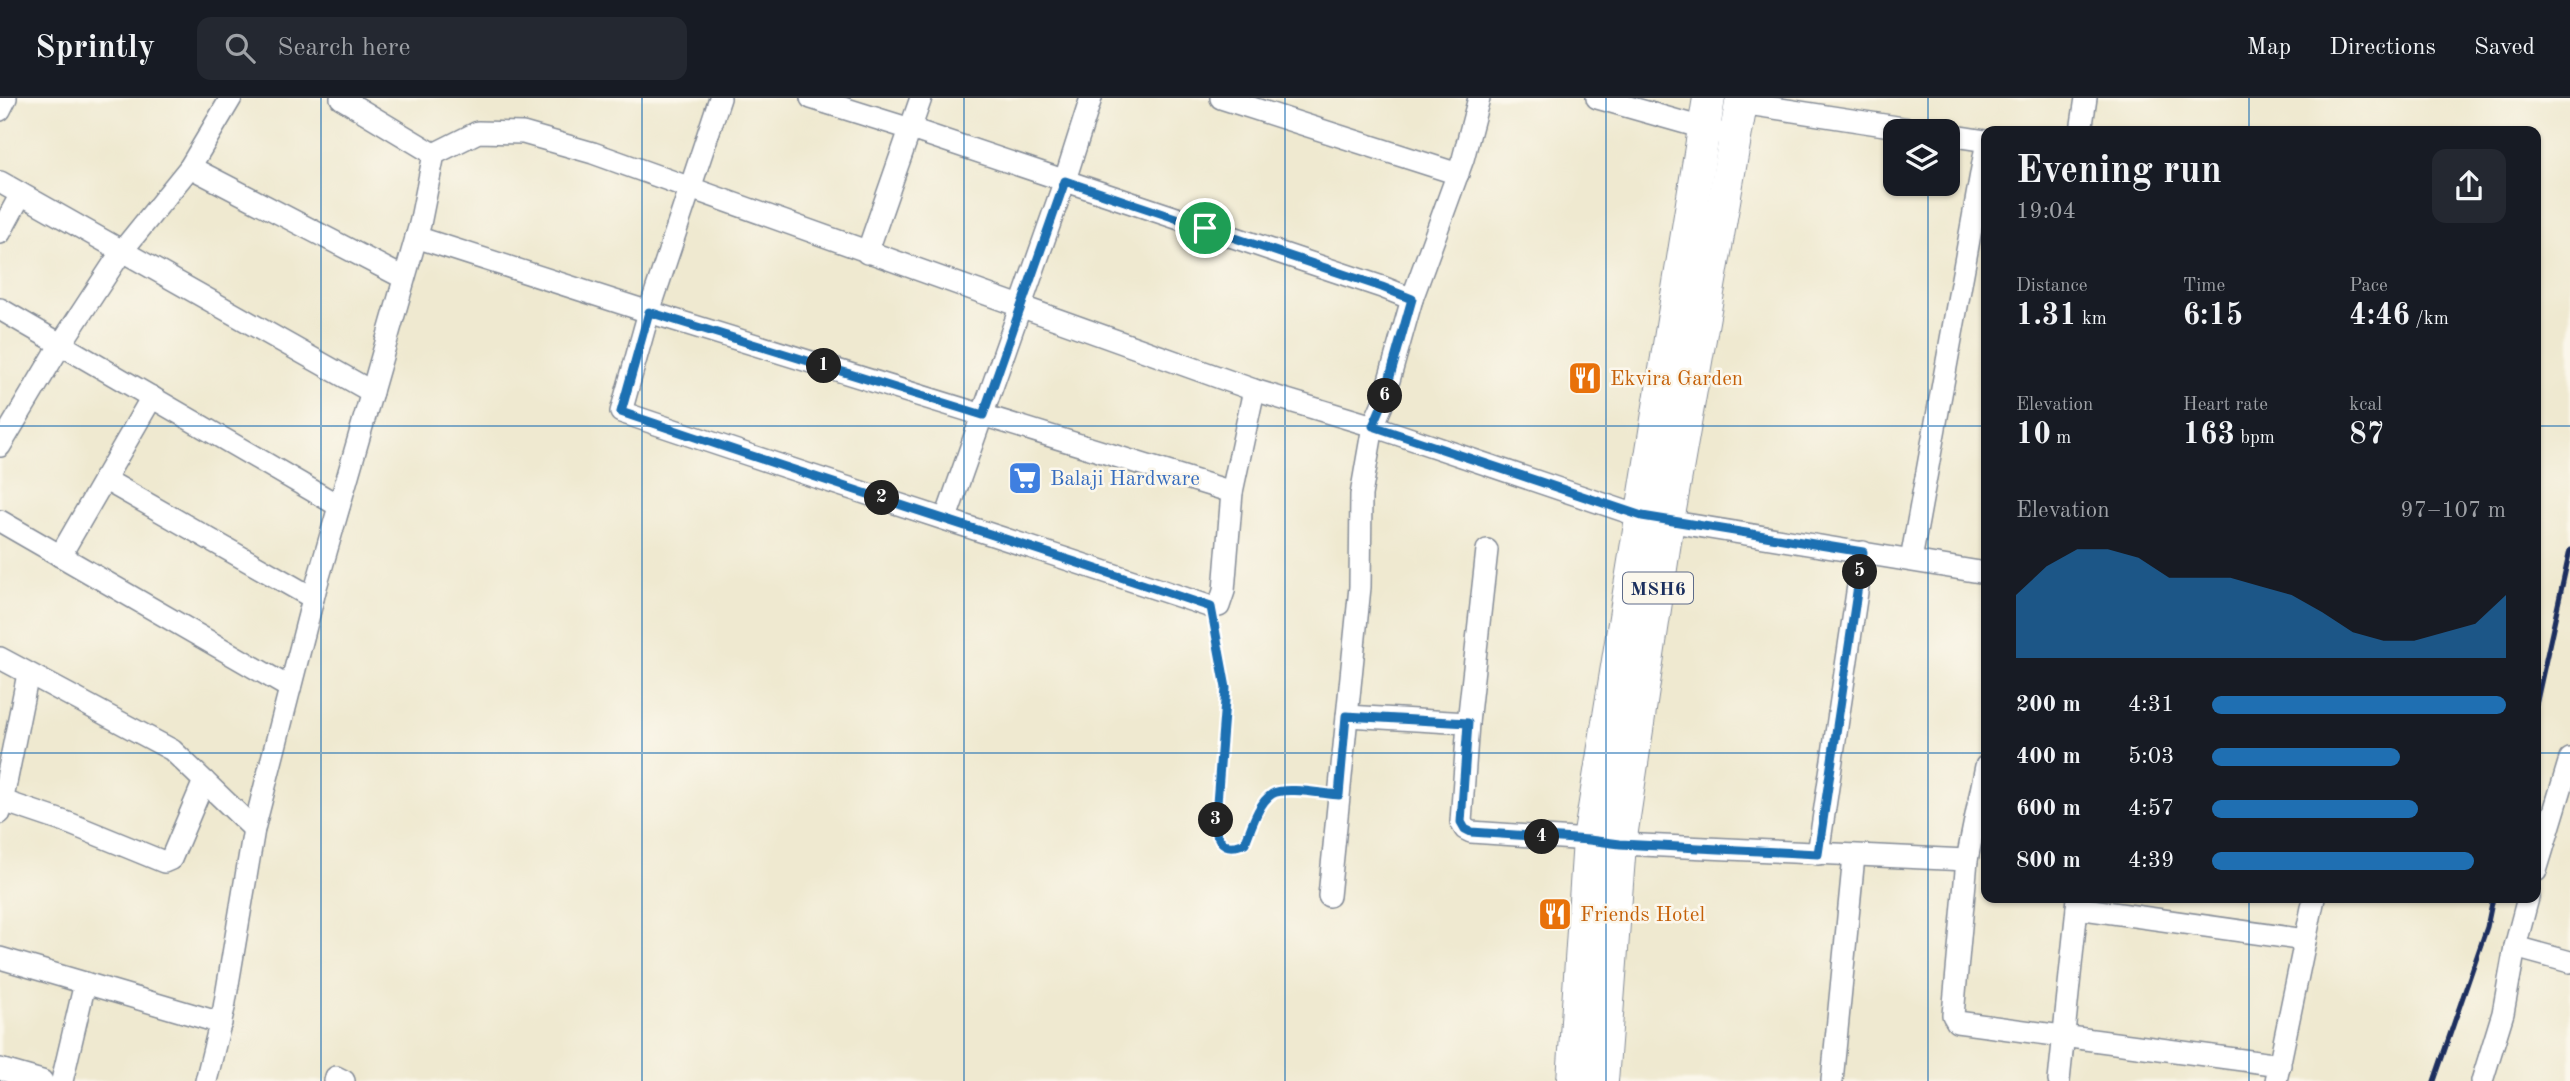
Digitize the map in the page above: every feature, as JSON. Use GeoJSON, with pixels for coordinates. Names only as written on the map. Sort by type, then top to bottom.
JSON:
{"type":"FeatureCollection","features":[{"type":"Feature","properties":{"kind":"main road","name":"MSH6"},"geometry":{"type":"LineString","coordinates":[[1709,98],[1720,133]]}},
{"type":"Feature","properties":{"kind":"main road","name":"MSH6"},"geometry":{"type":"LineString","coordinates":[[1573,1081],[1589,840],[1655,519],[1720,133],[1742,100]]}},
{"type":"Feature","properties":{"kind":"main road","name":"MSH6"},"geometry":{"type":"LineString","coordinates":[[1602,1081],[1620,844],[1655,519]]}},
{"type":"Feature","properties":{"kind":"street"},"geometry":{"type":"LineString","coordinates":[[0,110],[6,98]]}},
{"type":"Feature","properties":{"kind":"street"},"geometry":{"type":"LineString","coordinates":[[0,446],[61,344],[122,251],[190,167],[232,98]]}},
{"type":"Feature","properties":{"kind":"street"},"geometry":{"type":"LineString","coordinates":[[341,98],[434,154]]}},
{"type":"Feature","properties":{"kind":"street"},"geometry":{"type":"LineString","coordinates":[[720,98],[649,312],[621,412],[801,474],[946,518],[1211,607],[1219,606],[1224,591],[1232,492],[1254,390]]}},
{"type":"Feature","properties":{"kind":"street"},"geometry":{"type":"LineString","coordinates":[[811,98],[909,128],[1412,299]]}},
{"type":"Feature","properties":{"kind":"street"},"geometry":{"type":"LineString","coordinates":[[867,253],[920,98]]}},
{"type":"Feature","properties":{"kind":"street"},"geometry":{"type":"LineString","coordinates":[[946,518],[1065,181],[1091,98]]}},
{"type":"Feature","properties":{"kind":"street"},"geometry":{"type":"LineString","coordinates":[[1221,98],[1458,174]]}},
{"type":"Feature","properties":{"kind":"street"},"geometry":{"type":"LineString","coordinates":[[1329,896],[1360,587],[1361,495],[1373,426],[1382,405],[1412,299],[1458,174],[1479,98]]}},
{"type":"Feature","properties":{"kind":"street"},"geometry":{"type":"LineString","coordinates":[[1597,98],[1720,133]]}},
{"type":"Feature","properties":{"kind":"street"},"geometry":{"type":"LineString","coordinates":[[2082,126],[2086,98]]}},
{"type":"Feature","properties":{"kind":"street"},"geometry":{"type":"LineString","coordinates":[[1742,100],[1883,124]]}},
{"type":"Feature","properties":{"kind":"street"},"geometry":{"type":"LineString","coordinates":[[434,154],[478,131],[523,133],[593,153],[1254,390],[1373,426],[1655,519],[1981,572]]}},
{"type":"Feature","properties":{"kind":"street"},"geometry":{"type":"LineString","coordinates":[[1960,138],[1981,142]]}},
{"type":"Feature","properties":{"kind":"street"},"geometry":{"type":"LineString","coordinates":[[206,1081],[221,1023],[254,829],[313,598],[416,237],[434,154]]}},
{"type":"Feature","properties":{"kind":"street"},"geometry":{"type":"LineString","coordinates":[[190,167],[404,278]]}},
{"type":"Feature","properties":{"kind":"street"},"geometry":{"type":"LineString","coordinates":[[1911,560],[1981,171]]}},
{"type":"Feature","properties":{"kind":"street"},"geometry":{"type":"LineString","coordinates":[[0,182],[372,392]]}},
{"type":"Feature","properties":{"kind":"street"},"geometry":{"type":"LineString","coordinates":[[0,233],[21,194]]}},
{"type":"Feature","properties":{"kind":"street"},"geometry":{"type":"LineString","coordinates":[[416,237],[1232,492]]}},
{"type":"Feature","properties":{"kind":"street"},"geometry":{"type":"LineString","coordinates":[[0,309],[339,506]]}},
{"type":"Feature","properties":{"kind":"street"},"geometry":{"type":"LineString","coordinates":[[60,556],[152,397]]}},
{"type":"Feature","properties":{"kind":"street"},"geometry":{"type":"LineString","coordinates":[[104,479],[313,598]]}},
{"type":"Feature","properties":{"kind":"street"},"geometry":{"type":"LineString","coordinates":[[0,521],[290,688]]}},
{"type":"Feature","properties":{"kind":"street"},"geometry":{"type":"LineString","coordinates":[[1487,550],[1468,723],[1461,822],[1465,829],[1471,832],[1620,844],[1967,860]]}},
{"type":"Feature","properties":{"kind":"street"},"geometry":{"type":"LineString","coordinates":[[1818,854],[1863,552]]}},
{"type":"Feature","properties":{"kind":"street"},"geometry":{"type":"LineString","coordinates":[[0,658],[173,750],[254,829]]}},
{"type":"Feature","properties":{"kind":"street"},"geometry":{"type":"LineString","coordinates":[[28,674],[1,805],[71,824],[164,862],[171,859],[204,781]]}},
{"type":"Feature","properties":{"kind":"street"},"geometry":{"type":"LineString","coordinates":[[1346,716],[1468,723]]}},
{"type":"Feature","properties":{"kind":"street"},"geometry":{"type":"LineString","coordinates":[[2541,859],[2562,810],[2570,759]]}},
{"type":"Feature","properties":{"kind":"street"},"geometry":{"type":"LineString","coordinates":[[1981,797],[1967,860],[1954,1019],[1957,1022],[2065,1037],[2278,1073],[2313,903]]}},
{"type":"Feature","properties":{"kind":"street"},"geometry":{"type":"LineString","coordinates":[[1832,1081],[1854,856]]}},
{"type":"Feature","properties":{"kind":"street"},"geometry":{"type":"LineString","coordinates":[[2059,1081],[2077,903],[2305,940]]}},
{"type":"Feature","properties":{"kind":"street"},"geometry":{"type":"LineString","coordinates":[[2482,1081],[2503,1013],[2515,947],[2527,903]]}},
{"type":"Feature","properties":{"kind":"street"},"geometry":{"type":"LineString","coordinates":[[2515,947],[2570,962]]}},
{"type":"Feature","properties":{"kind":"street"},"geometry":{"type":"LineString","coordinates":[[0,958],[221,1023]]}},
{"type":"Feature","properties":{"kind":"street"},"geometry":{"type":"LineString","coordinates":[[62,1081],[85,983]]}},
{"type":"Feature","properties":{"kind":"street"},"geometry":{"type":"LineString","coordinates":[[0,1069],[42,1081]]}},
{"type":"Feature","properties":{"kind":"street"},"geometry":{"type":"LineString","coordinates":[[335,1081],[336,1077],[344,1081]]}},
{"type":"Feature","properties":{"kind":"path"},"geometry":{"type":"LineString","coordinates":[[1211,607],[1226,688],[1215,829],[1219,842],[1226,847],[1245,843],[1271,794],[1283,790],[1339,795]]}},
{"type":"Feature","properties":{"kind":"railway"},"geometry":{"type":"LineString","coordinates":[[2541,682],[2570,550]]}},
{"type":"Feature","properties":{"kind":"railway"},"geometry":{"type":"LineString","coordinates":[[2434,1081],[2487,927],[2492,903]]}},
{"type":"Feature","properties":{"kind":"place","name":"Ekvira Garden"},"geometry":{"type":"Point","coordinates":[1585,378]}},
{"type":"Feature","properties":{"kind":"place","name":"Balaji Hardware"},"geometry":{"type":"Point","coordinates":[1025,478]}},
{"type":"Feature","properties":{"kind":"place","name":"Friends Hotel"},"geometry":{"type":"Point","coordinates":[1555,914]}},
{"type":"Feature","properties":{"kind":"route"},"geometry":{"type":"LineString","coordinates":[[1065,181],[1205,228],[1412,299],[1382,405],[1373,426],[1642,516],[1863,552],[1818,854],[1620,844],[1471,832],[1465,829],[1461,822],[1468,723],[1346,716],[1339,795],[1283,790],[1271,794],[1245,843],[1226,847],[1219,842],[1215,829],[1226,688],[1211,607],[946,518],[801,474],[621,412],[649,312],[983,415],[1065,181]]}}]}
